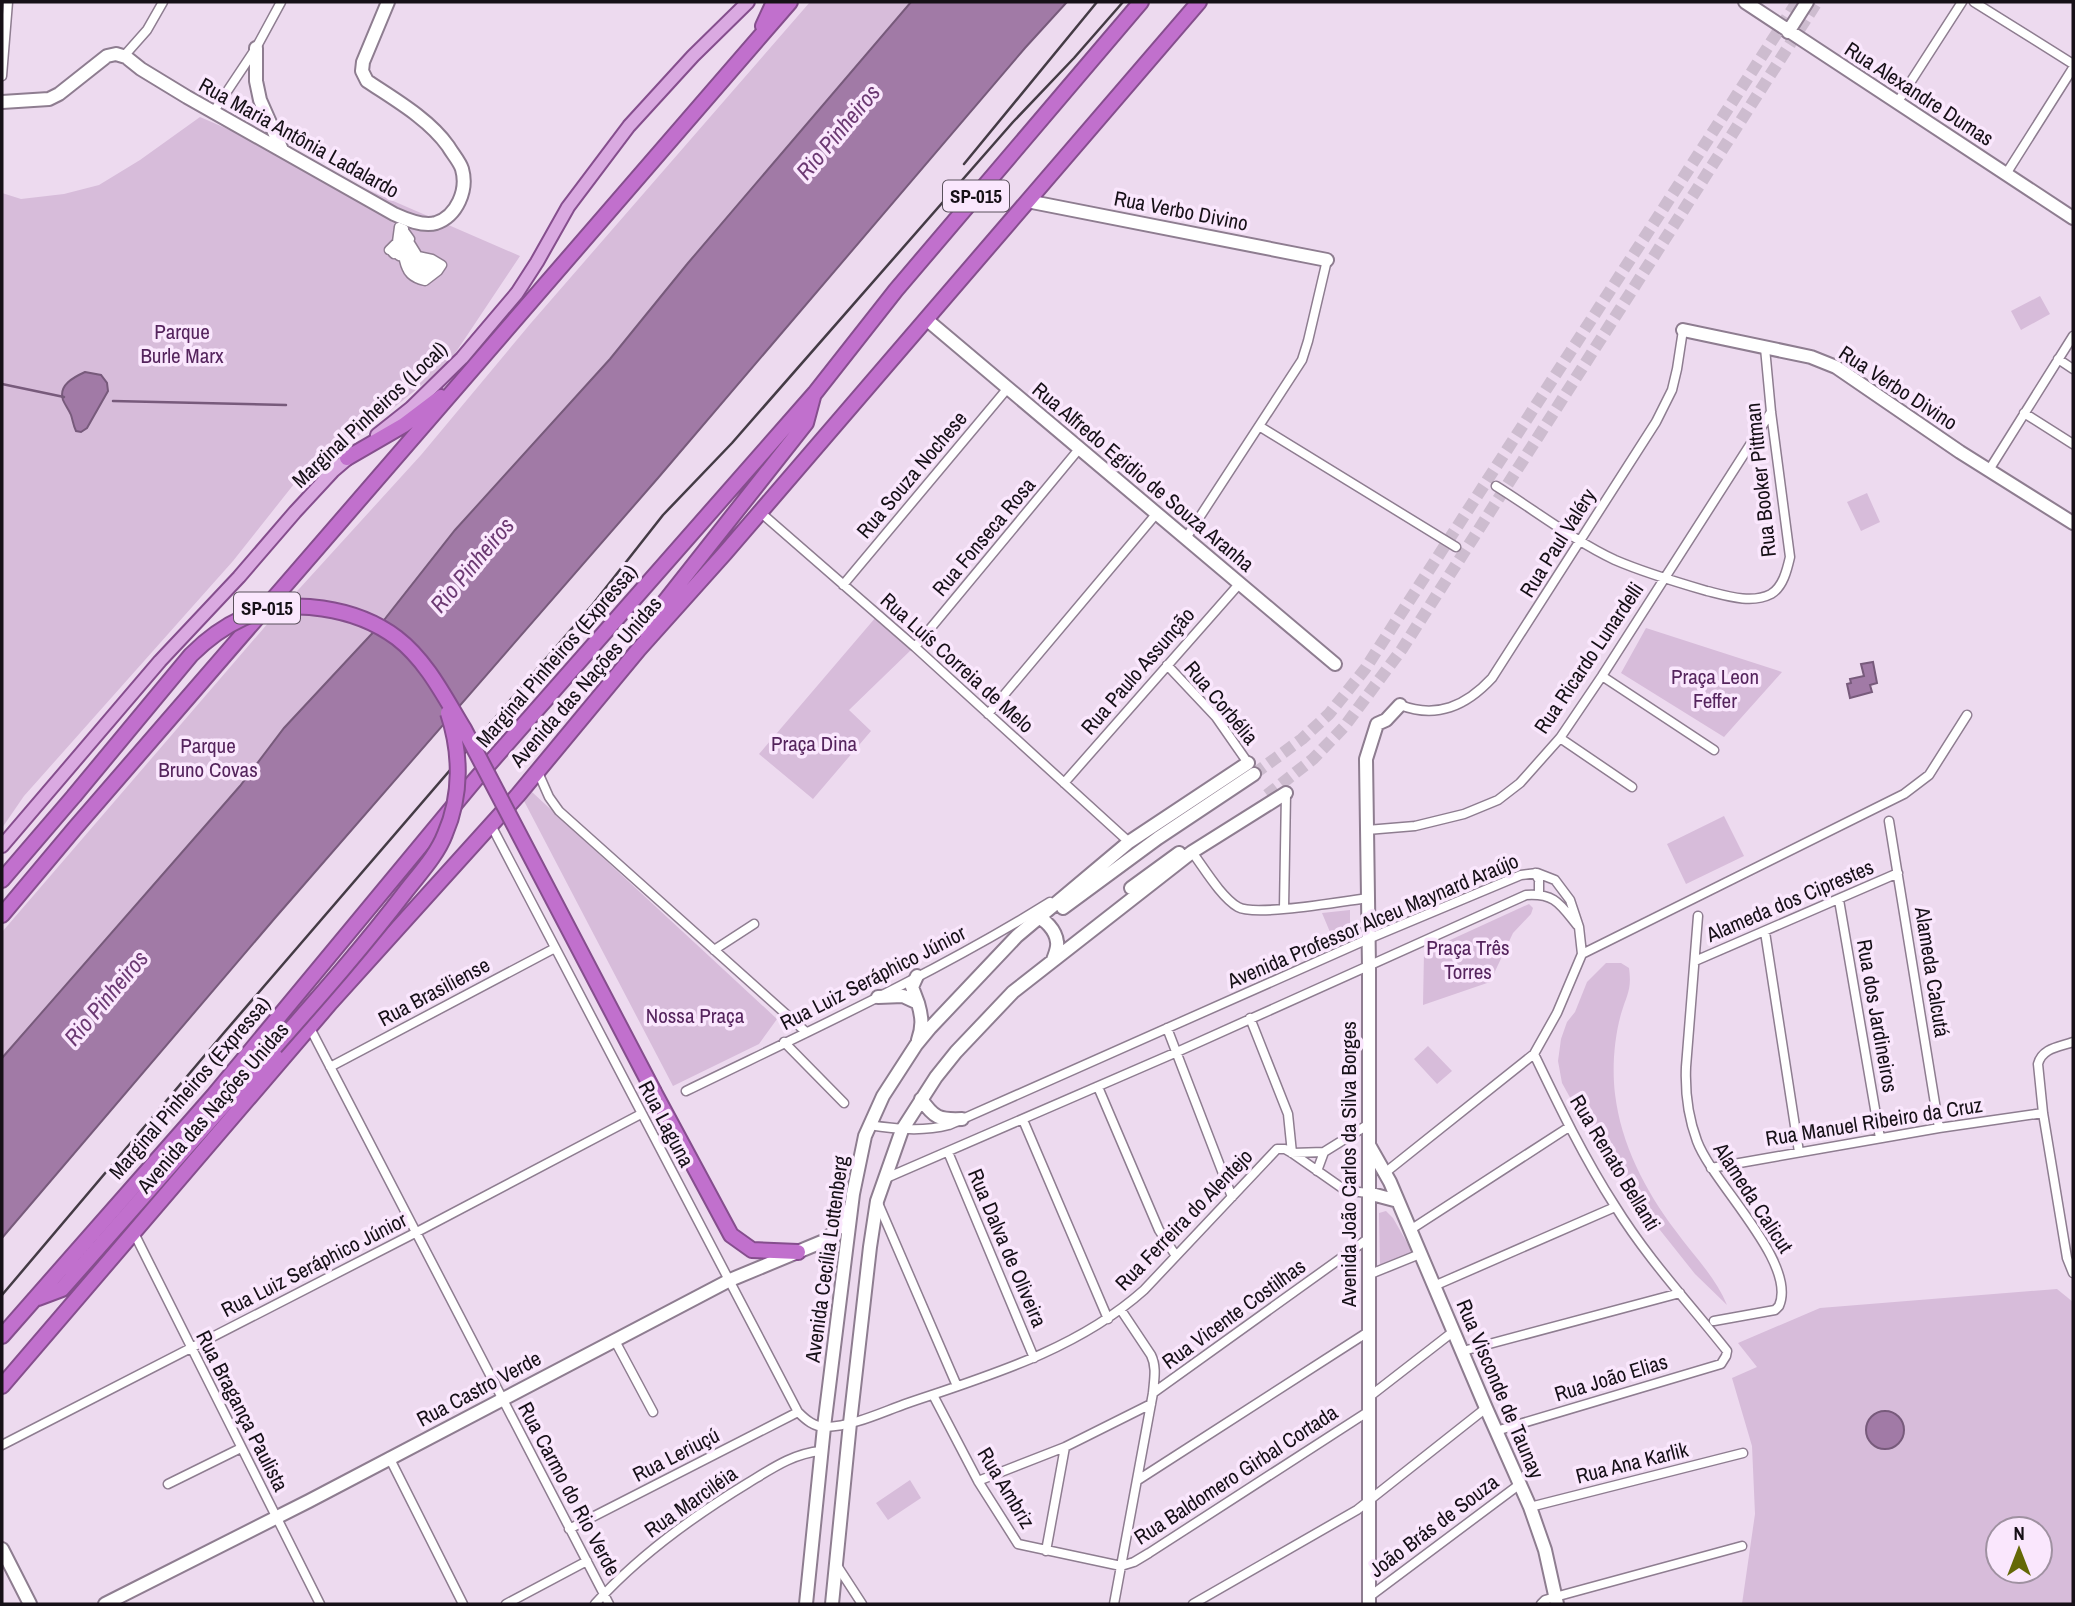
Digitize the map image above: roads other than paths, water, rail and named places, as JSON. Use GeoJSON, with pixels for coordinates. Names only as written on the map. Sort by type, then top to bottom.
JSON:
{"type":"FeatureCollection","features":[{"type":"Feature","properties":{"kind":"highway"},"geometry":{"type":"LineString","coordinates":[[756,41],[774,2]]}},
{"type":"Feature","properties":{"kind":"highway","name":"SP-015"},"geometry":{"type":"LineString","coordinates":[[2,915],[790,2]]}},
{"type":"Feature","properties":{"kind":"highway","name":"Marginal Pinheiros (Expressa)"},"geometry":{"type":"LineString","coordinates":[[2,1336],[215,1096],[475,780],[815,393],[896,290],[1141,2]]}},
{"type":"Feature","properties":{"kind":"highway","name":"Avenida das Nações Unidas"},"geometry":{"type":"LineString","coordinates":[[2,1385],[310,1028],[491,825],[639,649],[1199,2]]}},
{"type":"Feature","properties":{"kind":"highway"},"geometry":{"type":"LineString","coordinates":[[348,458],[404,425],[462,382]]}},
{"type":"Feature","properties":{"kind":"highway"},"geometry":{"type":"LineString","coordinates":[[639,649],[659,609],[806,423],[815,393]]}},
{"type":"Feature","properties":{"kind":"highway"},"geometry":{"type":"LineString","coordinates":[[2,880],[206,640],[245,617],[275,609],[304,607],[337,611],[372,623],[397,638],[416,657],[439,688],[470,739],[731,1236],[752,1250],[798,1252]]}},
{"type":"Feature","properties":{"kind":"highway"},"geometry":{"type":"LineString","coordinates":[[34,1300],[61,1289],[180,1157],[374,933],[439,848],[456,798],[457,758],[454,731],[439,688]]}},
{"type":"Feature","properties":{"kind":"main road","name":"Marginal Pinheiros (Local)"},"geometry":{"type":"LineString","coordinates":[[5,840],[160,661],[239,577],[295,512],[348,458],[411,408],[462,358],[517,293],[568,207],[629,126],[693,56],[748,2]]}},
{"type":"Feature","properties":{"kind":"street"},"geometry":{"type":"LineString","coordinates":[[2,76],[8,2]]}},
{"type":"Feature","properties":{"kind":"street"},"geometry":{"type":"LineString","coordinates":[[2,102],[49,99],[107,56],[124,56],[147,30],[163,2]]}},
{"type":"Feature","properties":{"kind":"street"},"geometry":{"type":"LineString","coordinates":[[214,111],[256,48],[281,2]]}},
{"type":"Feature","properties":{"kind":"street","name":"Rua Maria Antônia Ladalardo"},"geometry":{"type":"LineString","coordinates":[[124,56],[141,69],[394,214],[411,221],[435,223],[455,211],[463,192],[462,169],[446,143],[427,124],[367,81],[362,71],[363,62],[388,2]]}},
{"type":"Feature","properties":{"kind":"street","name":"Rua Alexandre Dumas"},"geometry":{"type":"LineString","coordinates":[[1745,2],[2073,218]]}},
{"type":"Feature","properties":{"kind":"street"},"geometry":{"type":"LineString","coordinates":[[1788,32],[1807,2]]}},
{"type":"Feature","properties":{"kind":"street"},"geometry":{"type":"LineString","coordinates":[[1897,103],[1962,2]]}},
{"type":"Feature","properties":{"kind":"street"},"geometry":{"type":"LineString","coordinates":[[1974,2],[2073,66],[2006,174]]}},
{"type":"Feature","properties":{"kind":"street"},"geometry":{"type":"LineString","coordinates":[[256,48],[256,81],[260,100],[282,150]]}},
{"type":"Feature","properties":{"kind":"street","name":"Rua Verbo Divino"},"geometry":{"type":"LineString","coordinates":[[1027,201],[1327,260]]}},
{"type":"Feature","properties":{"kind":"street"},"geometry":{"type":"LineString","coordinates":[[389,250],[397,242],[399,227],[404,229],[399,246],[392,253],[402,244],[405,232],[410,239],[399,256],[404,257],[410,250],[410,243],[418,256],[432,259],[442,265],[425,281],[415,279],[411,267],[413,256],[425,267],[429,267],[429,271],[424,273],[410,268],[407,257],[414,251],[421,260],[436,265],[434,270],[422,278],[411,267]]}},
{"type":"Feature","properties":{"kind":"street"},"geometry":{"type":"LineString","coordinates":[[1186,538],[1302,360],[1327,260]]}},
{"type":"Feature","properties":{"kind":"street","name":"Rua Alfredo Egidio de Souza Aranha"},"geometry":{"type":"LineString","coordinates":[[926,319],[1335,664]]}},
{"type":"Feature","properties":{"kind":"street","name":"Rua Verbo Divino"},"geometry":{"type":"LineString","coordinates":[[1683,330],[1811,357],[1836,367],[2073,523]]}},
{"type":"Feature","properties":{"kind":"street","name":"Rua Paul Valéry"},"geometry":{"type":"LineString","coordinates":[[1400,705],[1419,712],[1441,711],[1464,701],[1485,685],[1513,647],[1656,422],[1672,390],[1683,330]]}},
{"type":"Feature","properties":{"kind":"street"},"geometry":{"type":"LineString","coordinates":[[1989,470],[2073,336]]}},
{"type":"Feature","properties":{"kind":"street","name":"Rua Booker Pittman"},"geometry":{"type":"LineString","coordinates":[[1496,486],[1614,559],[1664,579],[1749,599],[1772,594],[1780,586],[1788,568],[1789,543],[1765,348]]}},
{"type":"Feature","properties":{"kind":"street"},"geometry":{"type":"LineString","coordinates":[[2059,359],[2073,369]]}},
{"type":"Feature","properties":{"kind":"street","name":"Rua Souza Nochese"},"geometry":{"type":"LineString","coordinates":[[843,585],[1007,389]]}},
{"type":"Feature","properties":{"kind":"street","name":"Rua Ricardo Lunardelli"},"geometry":{"type":"LineString","coordinates":[[1367,831],[1436,822],[1464,814],[1498,800],[1520,783],[1560,738],[1602,676],[1771,412]]}},
{"type":"Feature","properties":{"kind":"street"},"geometry":{"type":"LineString","coordinates":[[2024,413],[2073,444]]}},
{"type":"Feature","properties":{"kind":"street"},"geometry":{"type":"LineString","coordinates":[[1259,426],[1456,547]]}},
{"type":"Feature","properties":{"kind":"street","name":"Rua Fonseca Rosa"},"geometry":{"type":"LineString","coordinates":[[915,647],[1079,449]]}},
{"type":"Feature","properties":{"kind":"street","name":"Rua Luís Correia de Melo"},"geometry":{"type":"LineString","coordinates":[[760,512],[915,647],[1129,842]]}},
{"type":"Feature","properties":{"kind":"street"},"geometry":{"type":"LineString","coordinates":[[988,714],[1157,513]]}},
{"type":"Feature","properties":{"kind":"street","name":"Rua Paulo Assunção"},"geometry":{"type":"LineString","coordinates":[[1064,783],[1240,583]]}},
{"type":"Feature","properties":{"kind":"street","name":"Rua Corbélia"},"geometry":{"type":"LineString","coordinates":[[1167,665],[1216,717],[1251,769]]}},
{"type":"Feature","properties":{"kind":"street"},"geometry":{"type":"LineString","coordinates":[[1602,676],[1714,750]]}},
{"type":"Feature","properties":{"kind":"street","name":"Avenida João Carlos da Silva Borges"},"geometry":{"type":"LineString","coordinates":[[1369,1600],[1369,967],[1366,759],[1377,724],[1386,720],[1400,705]]}},
{"type":"Feature","properties":{"kind":"street"},"geometry":{"type":"LineString","coordinates":[[1581,954],[1904,794],[1929,775],[1967,715]]}},
{"type":"Feature","properties":{"kind":"street"},"geometry":{"type":"LineString","coordinates":[[1560,738],[1632,787]]}},
{"type":"Feature","properties":{"kind":"street"},"geometry":{"type":"LineString","coordinates":[[1038,918],[1129,842],[1251,769]]}},
{"type":"Feature","properties":{"kind":"street"},"geometry":{"type":"LineString","coordinates":[[1038,918],[1158,838],[1251,769]]}},
{"type":"Feature","properties":{"kind":"street"},"geometry":{"type":"LineString","coordinates":[[537,771],[559,811],[806,1032]]}},
{"type":"Feature","properties":{"kind":"street"},"geometry":{"type":"LineString","coordinates":[[1284,908],[1286,793]]}},
{"type":"Feature","properties":{"kind":"street","name":"Avenida Cecília Lottenberg"},"geometry":{"type":"LineString","coordinates":[[832,1604],[850,1423],[877,1201],[902,1130],[956,1052],[1007,998],[1192,852],[1286,793]]}},
{"type":"Feature","properties":{"kind":"street"},"geometry":{"type":"LineString","coordinates":[[1093,929],[1120,897],[1163,864],[1267,795]]}},
{"type":"Feature","properties":{"kind":"street","name":"Alameda Calcutá"},"geometry":{"type":"LineString","coordinates":[[1889,821],[1939,1128]]}},
{"type":"Feature","properties":{"kind":"street","name":"Rua Laguna"},"geometry":{"type":"LineString","coordinates":[[491,825],[798,1412]]}},
{"type":"Feature","properties":{"kind":"street"},"geometry":{"type":"LineString","coordinates":[[1192,852],[1227,897],[1241,909],[1284,908],[1368,898]]}},
{"type":"Feature","properties":{"kind":"street"},"geometry":{"type":"LineString","coordinates":[[1535,873],[1539,880],[1539,894]]}},
{"type":"Feature","properties":{"kind":"street","name":"Avenida Professor Alceu Maynard Araújo"},"geometry":{"type":"LineString","coordinates":[[869,1125],[902,1130],[941,1127],[962,1119],[1368,939],[1521,875],[1535,873],[1555,880],[1566,895]]}},
{"type":"Feature","properties":{"kind":"street","name":"Alameda dos Ciprestes"},"geometry":{"type":"LineString","coordinates":[[1695,961],[1898,873]]}},
{"type":"Feature","properties":{"kind":"street","name":"Avenida Professor Alceu Maynard Araújo"},"geometry":{"type":"LineString","coordinates":[[884,1179],[1098,1087],[1526,895],[1547,895],[1558,903],[1578,928]]}},
{"type":"Feature","properties":{"kind":"street"},"geometry":{"type":"LineString","coordinates":[[1386,1172],[1534,1054],[1557,1013],[1581,954],[1575,912],[1566,895],[1558,903]]}},
{"type":"Feature","properties":{"kind":"street","name":"Rua dos Jardineiros"},"geometry":{"type":"LineString","coordinates":[[1839,900],[1880,1138]]}},
{"type":"Feature","properties":{"kind":"street","name":"Alameda Calicut"},"geometry":{"type":"LineString","coordinates":[[1698,916],[1686,1090],[1689,1114],[1697,1142],[1711,1168],[1770,1253],[1779,1271],[1782,1295],[1775,1310],[1714,1321]]}},
{"type":"Feature","properties":{"kind":"street"},"geometry":{"type":"LineString","coordinates":[[1038,918],[1051,928],[1057,942],[1053,960]]}},
{"type":"Feature","properties":{"kind":"street","name":"Avenida Cecília Lottenberg"},"geometry":{"type":"LineString","coordinates":[[806,1604],[821,1451],[853,1194],[858,1160],[869,1125],[883,1096],[916,1045],[1017,936],[1038,918]]}},
{"type":"Feature","properties":{"kind":"street","name":"Rua Luiz Seráphico Júnior"},"geometry":{"type":"LineString","coordinates":[[686,1091],[1038,918]]}},
{"type":"Feature","properties":{"kind":"street"},"geometry":{"type":"LineString","coordinates":[[714,950],[754,924]]}},
{"type":"Feature","properties":{"kind":"street"},"geometry":{"type":"LineString","coordinates":[[1765,932],[1799,1152]]}},
{"type":"Feature","properties":{"kind":"street","name":"Rua Brasiliense"},"geometry":{"type":"LineString","coordinates":[[330,1067],[555,948]]}},
{"type":"Feature","properties":{"kind":"street"},"geometry":{"type":"LineString","coordinates":[[916,1045],[922,1028],[922,1019],[912,987],[917,976]]}},
{"type":"Feature","properties":{"kind":"street"},"geometry":{"type":"LineString","coordinates":[[878,998],[904,996],[918,1003]]}},
{"type":"Feature","properties":{"kind":"street"},"geometry":{"type":"LineString","coordinates":[[1250,1018],[1288,1114],[1292,1153],[1350,1191],[1398,1201]]}},
{"type":"Feature","properties":{"kind":"street","name":"Rua Carmo do Rio Verde"},"geometry":{"type":"LineString","coordinates":[[310,1028],[609,1604]]}},
{"type":"Feature","properties":{"kind":"street"},"geometry":{"type":"LineString","coordinates":[[1167,1028],[1232,1197]]}},
{"type":"Feature","properties":{"kind":"street"},"geometry":{"type":"LineString","coordinates":[[784,1042],[844,1103]]}},
{"type":"Feature","properties":{"kind":"street"},"geometry":{"type":"LineString","coordinates":[[2073,1042],[2046,1051],[2038,1064],[2043,1113],[2067,1258],[2073,1273]]}},
{"type":"Feature","properties":{"kind":"street","name":"Rua Renato Bellanti"},"geometry":{"type":"LineString","coordinates":[[1534,1054],[1569,1127],[1615,1207],[1727,1351]]}},
{"type":"Feature","properties":{"kind":"street"},"geometry":{"type":"LineString","coordinates":[[1098,1087],[1159,1230],[1176,1256]]}},
{"type":"Feature","properties":{"kind":"street"},"geometry":{"type":"LineString","coordinates":[[921,1100],[936,1117],[962,1119]]}},
{"type":"Feature","properties":{"kind":"street","name":"Rua Manuel Ribeiro da Cruz"},"geometry":{"type":"LineString","coordinates":[[1711,1168],[1939,1128],[2043,1113]]}},
{"type":"Feature","properties":{"kind":"street","name":"Rua Luiz Seráphico Júnior"},"geometry":{"type":"LineString","coordinates":[[2,1445],[641,1114]]}},
{"type":"Feature","properties":{"kind":"street"},"geometry":{"type":"LineString","coordinates":[[1023,1120],[1108,1319]]}},
{"type":"Feature","properties":{"kind":"street"},"geometry":{"type":"LineString","coordinates":[[1292,1153],[1324,1152],[1369,1124]]}},
{"type":"Feature","properties":{"kind":"street"},"geometry":{"type":"LineString","coordinates":[[1410,1230],[1569,1127]]}},
{"type":"Feature","properties":{"kind":"street","name":"Rua Visconde de Taunay"},"geometry":{"type":"LineString","coordinates":[[1369,1144],[1386,1172],[1530,1507],[1545,1550],[1556,1600]]}},
{"type":"Feature","properties":{"kind":"street","name":"Rua Ferreira do Alentejo"},"geometry":{"type":"LineString","coordinates":[[824,1427],[850,1423],[1034,1358],[1108,1319],[1144,1290],[1273,1151],[1281,1148],[1292,1153]]}},
{"type":"Feature","properties":{"kind":"street","name":"Rua Dalva de Oliveira"},"geometry":{"type":"LineString","coordinates":[[948,1152],[1034,1358]]}},
{"type":"Feature","properties":{"kind":"street"},"geometry":{"type":"LineString","coordinates":[[1317,1171],[1324,1152]]}},
{"type":"Feature","properties":{"kind":"street","name":"Rua Castro Verde"},"geometry":{"type":"LineString","coordinates":[[105,1604],[730,1280],[824,1241],[835,1232],[853,1194]]}},
{"type":"Feature","properties":{"kind":"street"},"geometry":{"type":"LineString","coordinates":[[877,1201],[957,1386]]}},
{"type":"Feature","properties":{"kind":"street"},"geometry":{"type":"LineString","coordinates":[[1434,1286],[1615,1207]]}},
{"type":"Feature","properties":{"kind":"street","name":"Rua Bragança Paulista"},"geometry":{"type":"LineString","coordinates":[[134,1233],[320,1604]]}},
{"type":"Feature","properties":{"kind":"street","name":"Rua Vicente Costilhas"},"geometry":{"type":"LineString","coordinates":[[1153,1393],[1369,1238]]}},
{"type":"Feature","properties":{"kind":"street"},"geometry":{"type":"LineString","coordinates":[[1368,1275],[1420,1254]]}},
{"type":"Feature","properties":{"kind":"street"},"geometry":{"type":"LineString","coordinates":[[1463,1351],[1680,1293]]}},
{"type":"Feature","properties":{"kind":"street"},"geometry":{"type":"LineString","coordinates":[[1114,1604],[1153,1393],[1154,1361],[1121,1310]]}},
{"type":"Feature","properties":{"kind":"street"},"geometry":{"type":"LineString","coordinates":[[1138,1480],[1368,1332]]}},
{"type":"Feature","properties":{"kind":"street"},"geometry":{"type":"LineString","coordinates":[[1369,1397],[1454,1332]]}},
{"type":"Feature","properties":{"kind":"street"},"geometry":{"type":"LineString","coordinates":[[614,1339],[653,1412]]}},
{"type":"Feature","properties":{"kind":"street","name":"Rua João Elias"},"geometry":{"type":"LineString","coordinates":[[1496,1431],[1721,1364],[1727,1351]]}},
{"type":"Feature","properties":{"kind":"street","name":"Rua Ambriz"},"geometry":{"type":"LineString","coordinates":[[933,1395],[978,1480],[1016,1542],[1121,1566]]}},
{"type":"Feature","properties":{"kind":"street"},"geometry":{"type":"LineString","coordinates":[[978,1480],[1065,1447],[1151,1404]]}},
{"type":"Feature","properties":{"kind":"street"},"geometry":{"type":"LineString","coordinates":[[1193,1604],[1368,1502],[1486,1408]]}},
{"type":"Feature","properties":{"kind":"street","name":"Rua Baldomero Girbal Cortada"},"geometry":{"type":"LineString","coordinates":[[1121,1566],[1149,1553],[1369,1411]]}},
{"type":"Feature","properties":{"kind":"street"},"geometry":{"type":"LineString","coordinates":[[798,1412],[808,1421],[824,1427]]}},
{"type":"Feature","properties":{"kind":"street","name":"Rua Leriuçú"},"geometry":{"type":"LineString","coordinates":[[569,1529],[798,1412]]}},
{"type":"Feature","properties":{"kind":"street"},"geometry":{"type":"LineString","coordinates":[[1046,1551],[1065,1447]]}},
{"type":"Feature","properties":{"kind":"street"},"geometry":{"type":"LineString","coordinates":[[169,1484],[241,1448]]}},
{"type":"Feature","properties":{"kind":"street","name":"Rua Marciléia"},"geometry":{"type":"LineString","coordinates":[[595,1604],[650,1551],[702,1510],[796,1456],[821,1451]]}},
{"type":"Feature","properties":{"kind":"street","name":"Rua Ana Karlik"},"geometry":{"type":"LineString","coordinates":[[1530,1507],[1743,1453]]}},
{"type":"Feature","properties":{"kind":"street"},"geometry":{"type":"LineString","coordinates":[[389,1457],[463,1604]]}},
{"type":"Feature","properties":{"kind":"street","name":"João Brás de Souza"},"geometry":{"type":"LineString","coordinates":[[1369,1600],[1520,1484]]}},
{"type":"Feature","properties":{"kind":"street"},"geometry":{"type":"LineString","coordinates":[[1541,1604],[1742,1545]]}},
{"type":"Feature","properties":{"kind":"street"},"geometry":{"type":"LineString","coordinates":[[2,1549],[30,1604]]}},
{"type":"Feature","properties":{"kind":"street"},"geometry":{"type":"LineString","coordinates":[[506,1604],[587,1561]]}},
{"type":"Feature","properties":{"kind":"street"},"geometry":{"type":"LineString","coordinates":[[836,1564],[862,1604]]}},
{"type":"Feature","properties":{"kind":"water","name":"Rio Pinheiros"},"geometry":{"type":"Polygon","coordinates":[[[911,2],[1067,2],[2,1238],[2,1058],[240,786],[284,728],[380,625],[455,530],[610,359],[688,263],[911,2]]]}},
{"type":"Feature","properties":{"kind":"water"},"geometry":{"type":"Polygon","coordinates":[[[85,372],[101,375],[107,383],[108,391],[87,428],[81,432],[76,431],[62,395],[68,382],[85,372]]]}},
{"type":"Feature","properties":{"kind":"water"},"geometry":{"type":"Polygon","coordinates":[[[1873,662],[1877,683],[1870,685],[1872,692],[1850,698],[1847,684],[1851,683],[1850,679],[1864,676],[1861,664],[1873,662]]]}},
{"type":"Feature","properties":{"kind":"water"},"geometry":{"type":"Polygon","coordinates":[[[1885,1411],[1898,1417],[1904,1430],[1898,1443],[1885,1449],[1872,1443],[1866,1430],[1872,1417],[1885,1411]]]}},
{"type":"Feature","properties":{"kind":"waterway"},"geometry":{"type":"LineString","coordinates":[[2,384],[64,397]]}},
{"type":"Feature","properties":{"kind":"waterway"},"geometry":{"type":"LineString","coordinates":[[113,401],[286,405]]}},
{"type":"Feature","properties":{"kind":"tunnel"},"geometry":{"type":"LineString","coordinates":[[1254,774],[1302,739],[1329,714],[1365,669],[1797,2]]}},
{"type":"Feature","properties":{"kind":"tunnel"},"geometry":{"type":"LineString","coordinates":[[1267,795],[1313,759],[1344,727],[1402,649],[1817,2]]}},
{"type":"Feature","properties":{"kind":"railway"},"geometry":{"type":"LineString","coordinates":[[964,164],[1097,2]]}},
{"type":"Feature","properties":{"kind":"railway"},"geometry":{"type":"LineString","coordinates":[[2,1295],[593,604],[663,515],[732,443],[1013,122],[1123,2]]}},
{"type":"Feature","properties":{"kind":"park label","name":"Parque Burle Marx"},"geometry":{"type":"Point","coordinates":[182,344]}},
{"type":"Feature","properties":{"kind":"park label","name":"Praça Leon Feffer"},"geometry":{"type":"Point","coordinates":[1715,689]}},
{"type":"Feature","properties":{"kind":"park label","name":"Praça Dina"},"geometry":{"type":"Point","coordinates":[814,744]}},
{"type":"Feature","properties":{"kind":"park label","name":"Parque Bruno Covas"},"geometry":{"type":"Point","coordinates":[208,758]}},
{"type":"Feature","properties":{"kind":"park label","name":"Praça Três Torres"},"geometry":{"type":"Point","coordinates":[1468,960]}},
{"type":"Feature","properties":{"kind":"park label","name":"Nossa Praça"},"geometry":{"type":"Point","coordinates":[695,1016]}}]}
